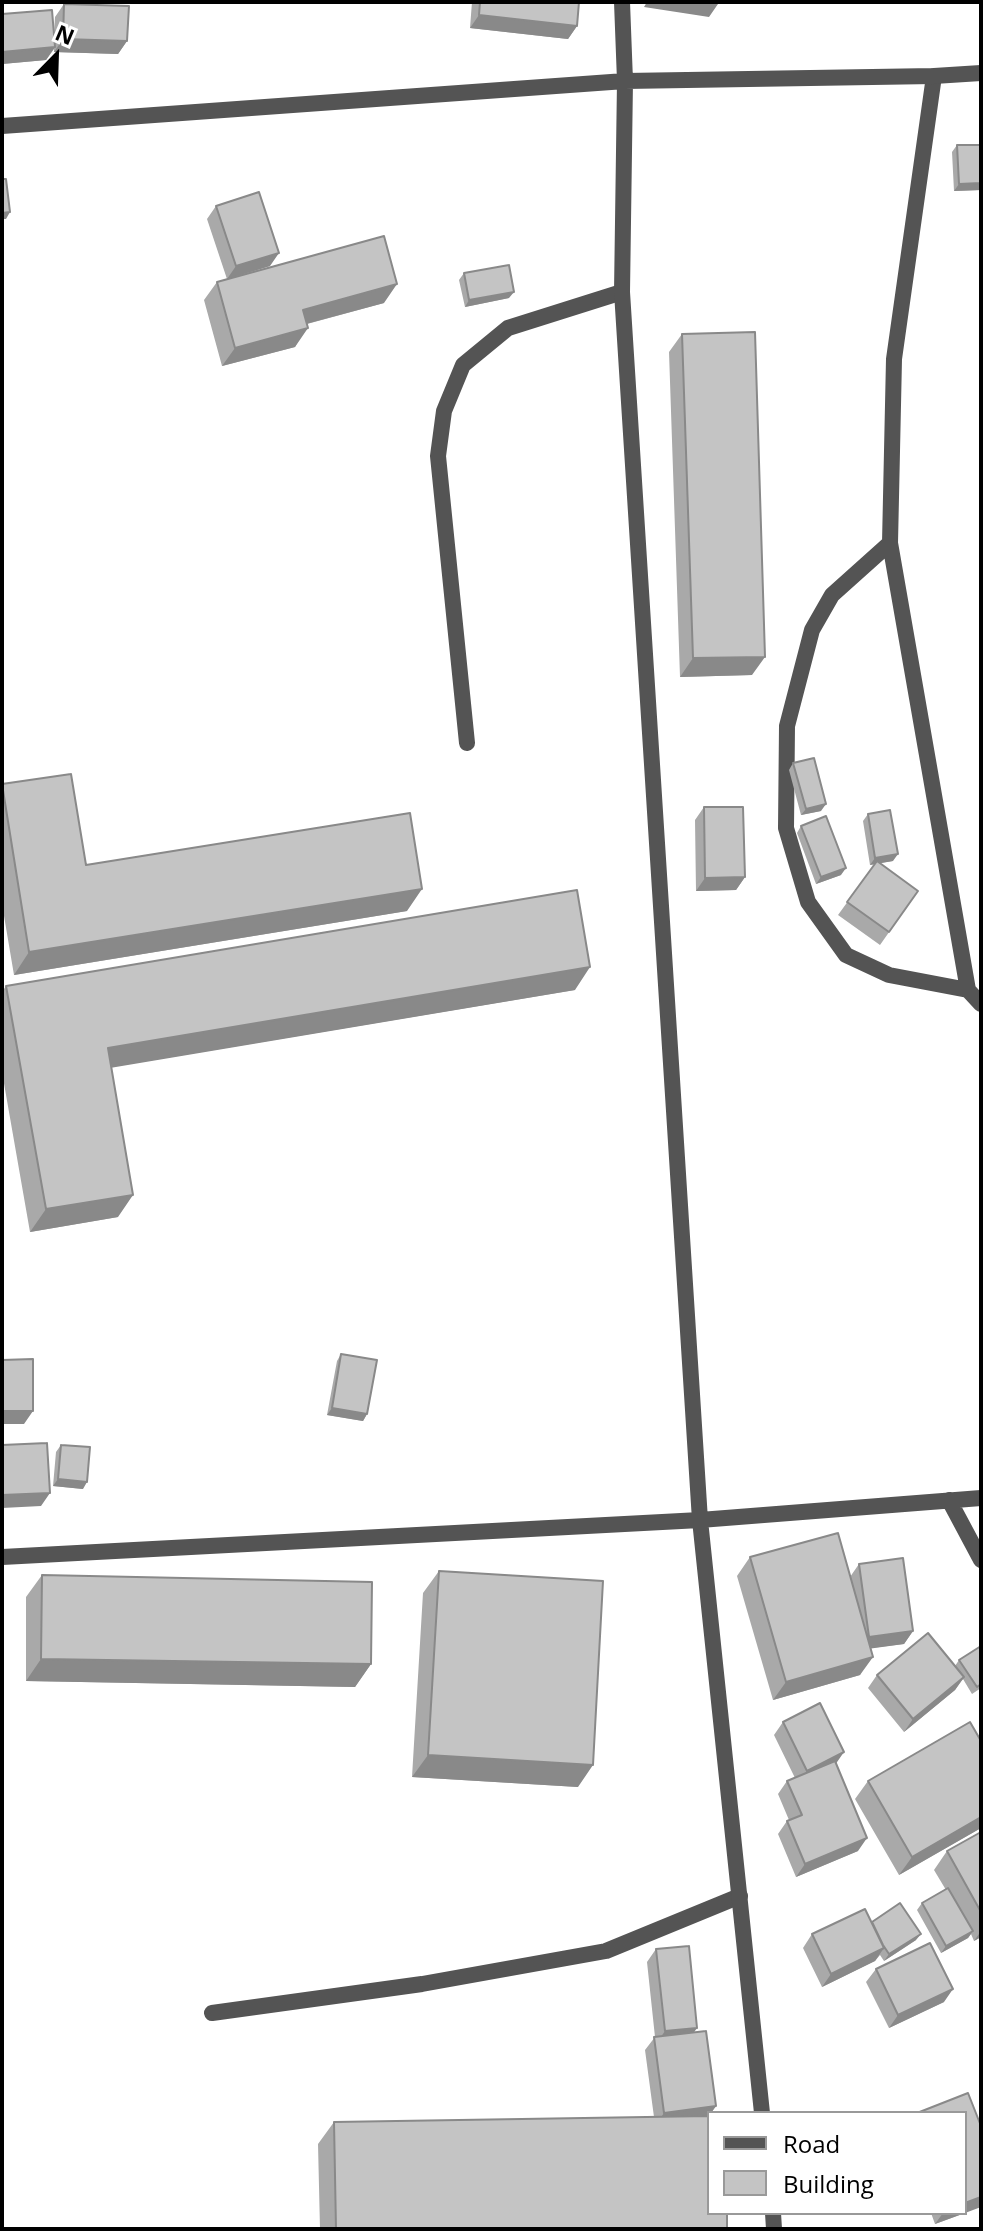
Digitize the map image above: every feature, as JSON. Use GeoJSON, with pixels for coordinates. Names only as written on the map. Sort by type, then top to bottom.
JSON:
{"type":"FeatureCollection","features":[{"type":"Feature","properties":{"kind":"street"},"geometry":{"type":"LineString","coordinates":[[622,2],[625,81],[622,292],[700,1520],[762,2111]]}},
{"type":"Feature","properties":{"kind":"street"},"geometry":{"type":"LineString","coordinates":[[2,126],[625,81],[981,73]]}},
{"type":"Feature","properties":{"kind":"street"},"geometry":{"type":"LineString","coordinates":[[934,76],[894,359],[890,543],[968,990],[981,1004]]}},
{"type":"Feature","properties":{"kind":"street"},"geometry":{"type":"LineString","coordinates":[[467,743],[438,456],[444,411],[463,365],[508,328],[622,292]]}},
{"type":"Feature","properties":{"kind":"street"},"geometry":{"type":"LineString","coordinates":[[890,543],[832,595],[812,630],[787,726],[786,828],[808,902],[846,955],[889,975],[968,990]]}},
{"type":"Feature","properties":{"kind":"street"},"geometry":{"type":"LineString","coordinates":[[2,1557],[700,1520],[981,1498]]}},
{"type":"Feature","properties":{"kind":"street"},"geometry":{"type":"LineString","coordinates":[[949,1500],[981,1560]]}},
{"type":"Feature","properties":{"kind":"street"},"geometry":{"type":"LineString","coordinates":[[212,2013],[422,1984],[606,1951],[740,1896]]}},
{"type":"Feature","properties":{"kind":"building"},"geometry":{"type":"Polygon","coordinates":[[[480,2],[579,2],[577,26],[479,15],[480,2]]]}},
{"type":"Feature","properties":{"kind":"building"},"geometry":{"type":"Polygon","coordinates":[[[64,4],[129,6],[127,41],[63,39],[64,4]]]}},
{"type":"Feature","properties":{"kind":"building"},"geometry":{"type":"Polygon","coordinates":[[[52,10],[55,47],[2,52],[2,14],[52,10]]]}},
{"type":"Feature","properties":{"kind":"building"},"geometry":{"type":"Polygon","coordinates":[[[957,145],[981,145],[981,183],[959,184],[957,145]]]}},
{"type":"Feature","properties":{"kind":"building"},"geometry":{"type":"Polygon","coordinates":[[[2,179],[6,179],[10,212],[2,213],[2,179]]]}},
{"type":"Feature","properties":{"kind":"building"},"geometry":{"type":"Polygon","coordinates":[[[259,192],[279,253],[236,266],[216,206],[259,192]]]}},
{"type":"Feature","properties":{"kind":"building"},"geometry":{"type":"Polygon","coordinates":[[[384,236],[397,284],[303,310],[308,328],[235,348],[217,282],[384,236]]]}},
{"type":"Feature","properties":{"kind":"building"},"geometry":{"type":"Polygon","coordinates":[[[509,265],[514,292],[469,300],[464,273],[509,265]]]}},
{"type":"Feature","properties":{"kind":"building"},"geometry":{"type":"Polygon","coordinates":[[[755,332],[765,657],[693,658],[682,334],[755,332]]]}},
{"type":"Feature","properties":{"kind":"building"},"geometry":{"type":"Polygon","coordinates":[[[814,758],[826,804],[806,809],[793,763],[814,758]]]}},
{"type":"Feature","properties":{"kind":"building"},"geometry":{"type":"Polygon","coordinates":[[[71,774],[86,865],[410,813],[422,889],[29,952],[2,784],[71,774]]]}},
{"type":"Feature","properties":{"kind":"building"},"geometry":{"type":"Polygon","coordinates":[[[704,807],[743,807],[745,877],[705,878],[704,807]]]}},
{"type":"Feature","properties":{"kind":"building"},"geometry":{"type":"Polygon","coordinates":[[[890,810],[898,854],[875,858],[868,814],[890,810]]]}},
{"type":"Feature","properties":{"kind":"building"},"geometry":{"type":"Polygon","coordinates":[[[826,816],[846,868],[821,877],[801,826],[826,816]]]}},
{"type":"Feature","properties":{"kind":"building"},"geometry":{"type":"Polygon","coordinates":[[[877,861],[918,891],[889,932],[847,902],[877,861]]]}},
{"type":"Feature","properties":{"kind":"building"},"geometry":{"type":"Polygon","coordinates":[[[577,890],[590,967],[108,1048],[133,1195],[46,1209],[6,986],[577,890]]]}},
{"type":"Feature","properties":{"kind":"building"},"geometry":{"type":"Polygon","coordinates":[[[341,1354],[377,1360],[367,1414],[332,1408],[341,1354]]]}},
{"type":"Feature","properties":{"kind":"building"},"geometry":{"type":"Polygon","coordinates":[[[33,1359],[33,1411],[2,1411],[2,1360],[33,1359]]]}},
{"type":"Feature","properties":{"kind":"building"},"geometry":{"type":"Polygon","coordinates":[[[47,1443],[50,1493],[2,1495],[2,1445],[47,1443]]]}},
{"type":"Feature","properties":{"kind":"building"},"geometry":{"type":"Polygon","coordinates":[[[61,1445],[90,1447],[87,1482],[58,1479],[61,1445]]]}},
{"type":"Feature","properties":{"kind":"building"},"geometry":{"type":"Polygon","coordinates":[[[838,1533],[873,1657],[786,1682],[750,1557],[838,1533]]]}},
{"type":"Feature","properties":{"kind":"building"},"geometry":{"type":"Polygon","coordinates":[[[903,1558],[913,1631],[869,1637],[859,1564],[903,1558]]]}},
{"type":"Feature","properties":{"kind":"building"},"geometry":{"type":"Polygon","coordinates":[[[439,1571],[603,1581],[593,1765],[428,1755],[439,1571]]]}},
{"type":"Feature","properties":{"kind":"building"},"geometry":{"type":"Polygon","coordinates":[[[42,1575],[372,1582],[371,1664],[41,1659],[42,1575]]]}},
{"type":"Feature","properties":{"kind":"building"},"geometry":{"type":"Polygon","coordinates":[[[928,1633],[964,1677],[913,1719],[877,1675],[928,1633]]]}},
{"type":"Feature","properties":{"kind":"building"},"geometry":{"type":"Polygon","coordinates":[[[981,1646],[981,1684],[977,1687],[959,1660],[981,1646]]]}},
{"type":"Feature","properties":{"kind":"building"},"geometry":{"type":"Polygon","coordinates":[[[820,1703],[844,1752],[807,1771],[783,1722],[820,1703]]]}},
{"type":"Feature","properties":{"kind":"building"},"geometry":{"type":"Polygon","coordinates":[[[970,1722],[981,1741],[981,1817],[912,1857],[868,1781],[970,1722]]]}},
{"type":"Feature","properties":{"kind":"building"},"geometry":{"type":"Polygon","coordinates":[[[835,1761],[867,1838],[805,1864],[787,1821],[802,1815],[787,1781],[835,1761]]]}},
{"type":"Feature","properties":{"kind":"building"},"geometry":{"type":"Polygon","coordinates":[[[981,1832],[981,1912],[947,1851],[981,1832]]]}},
{"type":"Feature","properties":{"kind":"building"},"geometry":{"type":"Polygon","coordinates":[[[948,1888],[973,1931],[946,1946],[922,1903],[948,1888]]]}},
{"type":"Feature","properties":{"kind":"building"},"geometry":{"type":"Polygon","coordinates":[[[900,1903],[921,1934],[889,1954],[872,1922],[900,1903]]]}},
{"type":"Feature","properties":{"kind":"building"},"geometry":{"type":"Polygon","coordinates":[[[865,1909],[884,1948],[831,1974],[812,1934],[865,1909]]]}},
{"type":"Feature","properties":{"kind":"building"},"geometry":{"type":"Polygon","coordinates":[[[930,1943],[953,1989],[898,2015],[876,1969],[930,1943]]]}},
{"type":"Feature","properties":{"kind":"building"},"geometry":{"type":"Polygon","coordinates":[[[689,1946],[697,2028],[665,2031],[656,1949],[689,1946]]]}},
{"type":"Feature","properties":{"kind":"building"},"geometry":{"type":"Polygon","coordinates":[[[706,2031],[716,2106],[664,2113],[654,2037],[706,2031]]]}},
{"type":"Feature","properties":{"kind":"building"},"geometry":{"type":"Polygon","coordinates":[[[968,2093],[981,2126],[981,2197],[967,2202],[967,2111],[922,2111],[968,2093]]]}},
{"type":"Feature","properties":{"kind":"building"},"geometry":{"type":"Polygon","coordinates":[[[707,2116],[707,2215],[727,2215],[727,2229],[336,2229],[334,2122],[707,2116]]]}}]}
